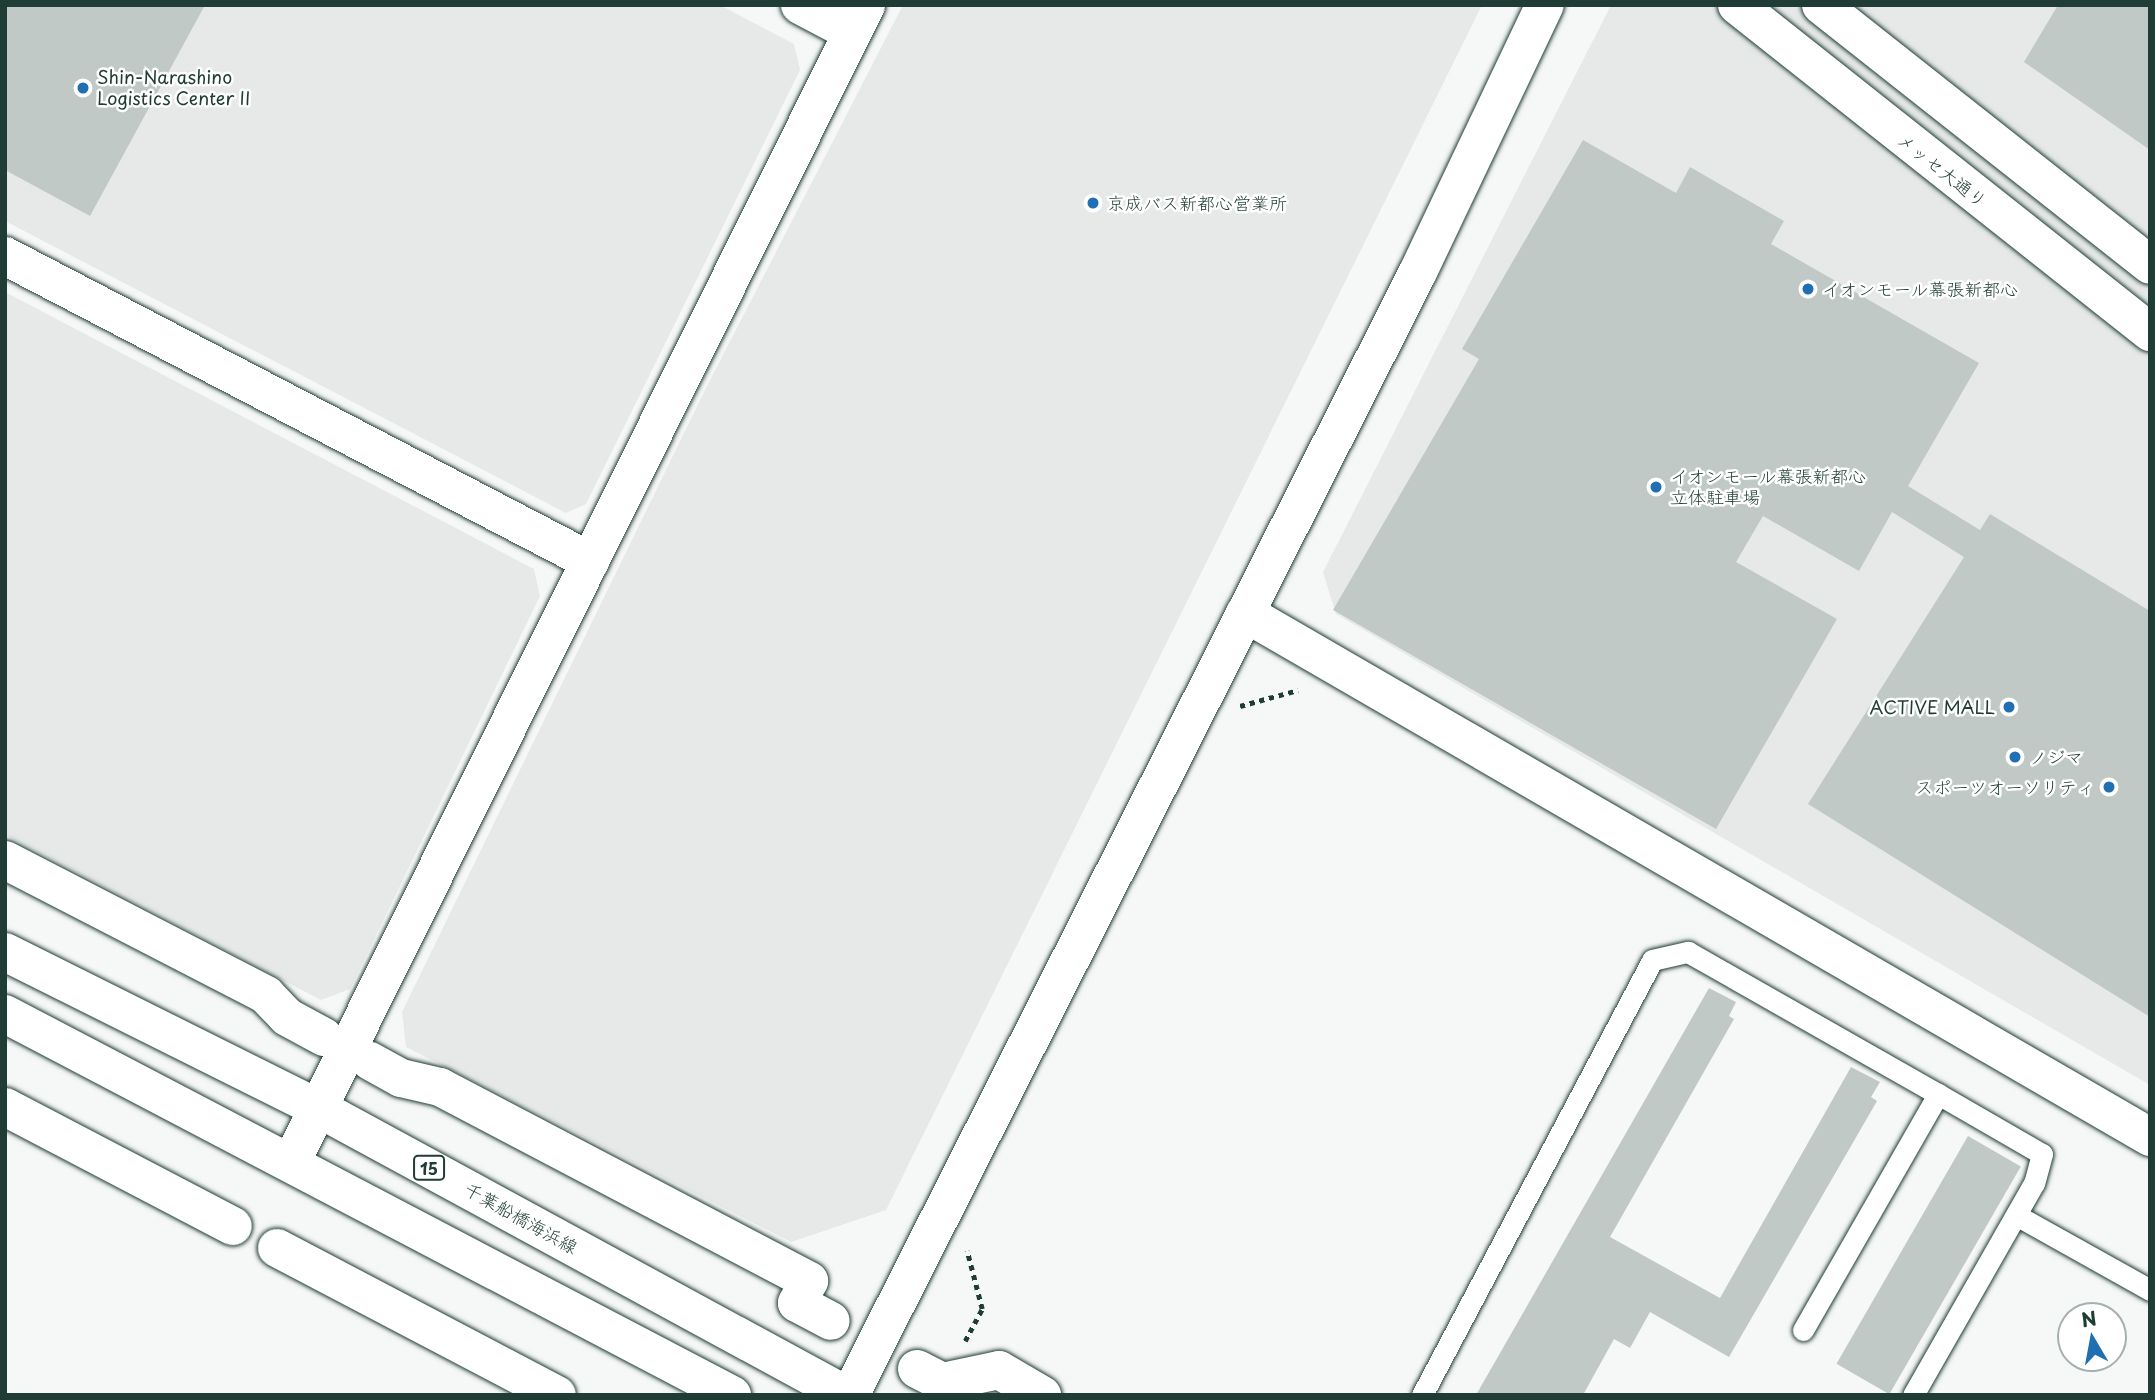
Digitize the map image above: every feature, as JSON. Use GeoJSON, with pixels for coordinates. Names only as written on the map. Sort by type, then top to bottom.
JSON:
{"type":"FeatureCollection","features":[{"type":"Feature","properties":{"kind":"street"},"geometry":{"type":"LineString","coordinates":[[292,1161],[858,19],[800,5]]}},
{"type":"Feature","properties":{"kind":"street"},"geometry":{"type":"LineString","coordinates":[[848,1395],[1245,613],[1545,5]]}},
{"type":"Feature","properties":{"kind":"street","name":"メッセ大通り"},"geometry":{"type":"LineString","coordinates":[[1737,5],[2150,332]]}},
{"type":"Feature","properties":{"kind":"street"},"geometry":{"type":"LineString","coordinates":[[1821,5],[2150,265]]}},
{"type":"Feature","properties":{"kind":"street"},"geometry":{"type":"LineString","coordinates":[[5,256],[590,561]]}},
{"type":"Feature","properties":{"kind":"street"},"geometry":{"type":"LineString","coordinates":[[1245,613],[2150,1137]]}},
{"type":"Feature","properties":{"kind":"street"},"geometry":{"type":"LineString","coordinates":[[5,860],[266,995],[287,1017],[324,1037]]}},
{"type":"Feature","properties":{"kind":"street","name":"千葉船橋海浜線"},"geometry":{"type":"LineString","coordinates":[[5,952],[318,1108],[848,1395]]}},
{"type":"Feature","properties":{"kind":"street"},"geometry":{"type":"LineString","coordinates":[[5,1014],[292,1161],[622,1341],[732,1395]]}},
{"type":"Feature","properties":{"kind":"street"},"geometry":{"type":"LineString","coordinates":[[370,1061],[401,1078],[440,1087],[809,1280],[797,1303],[831,1321]]}},
{"type":"Feature","properties":{"kind":"street"},"geometry":{"type":"LineString","coordinates":[[5,1107],[233,1226]]}},
{"type":"Feature","properties":{"kind":"street"},"geometry":{"type":"LineString","coordinates":[[277,1248],[557,1395]]}},
{"type":"Feature","properties":{"kind":"street"},"geometry":{"type":"LineString","coordinates":[[929,1376],[999,1370],[1042,1395]]}},
{"type":"Feature","properties":{"kind":"lane"},"geometry":{"type":"LineString","coordinates":[[1422,1395],[1652,960],[1688,952],[2042,1154],[2015,1215],[1913,1395]]}},
{"type":"Feature","properties":{"kind":"lane"},"geometry":{"type":"LineString","coordinates":[[1803,1330],[1938,1094]]}},
{"type":"Feature","properties":{"kind":"lane"},"geometry":{"type":"LineString","coordinates":[[2015,1215],[2150,1290]]}},
{"type":"Feature","properties":{"kind":"path"},"geometry":{"type":"LineString","coordinates":[[1237,708],[1294,688],[1306,695]]}},
{"type":"Feature","properties":{"kind":"path"},"geometry":{"type":"LineString","coordinates":[[929,1376],[982,1308],[966,1252],[972,1240]]}},
{"type":"Feature","properties":{"kind":"shaded area"},"geometry":{"type":"Polygon","coordinates":[[[5,5],[720,5],[794,44],[800,70],[586,504],[566,513],[5,221],[5,5]]]}},
{"type":"Feature","properties":{"kind":"shaded area"},"geometry":{"type":"Polygon","coordinates":[[[903,5],[1482,5],[886,1210],[791,1242],[406,1047],[402,1012],[705,390],[903,5]]]}},
{"type":"Feature","properties":{"kind":"shaded area","name":"イオンモール幕張新都心"},"geometry":{"type":"Polygon","coordinates":[[[1611,5],[2150,5],[2150,1085],[1336,614],[1323,572],[1611,5]]]}},
{"type":"Feature","properties":{"kind":"shaded area"},"geometry":{"type":"Polygon","coordinates":[[[5,292],[534,569],[540,596],[350,989],[321,1000],[5,835],[5,292]]]}},
{"type":"Feature","properties":{"kind":"building","name":"Shin-Narashino Logistics Center II"},"geometry":{"type":"Polygon","coordinates":[[[5,5],[205,5],[90,216],[5,170],[5,5]]]}},
{"type":"Feature","properties":{"kind":"building"},"geometry":{"type":"Polygon","coordinates":[[[2058,5],[2150,5],[2150,150],[2024,62],[2058,5]]]}},
{"type":"Feature","properties":{"kind":"building","name":"イオンモール幕張新都心 立体駐車場"},"geometry":{"type":"Polygon","coordinates":[[[1583,140],[1676,193],[1690,167],[1784,221],[1771,244],[1979,363],[1908,486],[1980,530],[1990,514],[2150,611],[2150,1017],[1808,804],[1964,557],[1892,512],[1859,571],[1763,516],[1736,562],[1837,619],[1716,829],[1333,610],[1479,359],[1462,349],[1583,140]]]}},
{"type":"Feature","properties":{"kind":"building"},"geometry":{"type":"Polygon","coordinates":[[[1709,988],[1736,1002],[1729,1016],[1734,1019],[1610,1237],[1720,1298],[1851,1067],[1880,1082],[1871,1097],[1877,1101],[1729,1357],[1650,1312],[1630,1348],[1614,1339],[1583,1395],[1476,1395],[1709,988]]]}},
{"type":"Feature","properties":{"kind":"building"},"geometry":{"type":"Polygon","coordinates":[[[1968,1136],[2021,1166],[1889,1394],[1836,1364],[1968,1136]]]}},
{"type":"Feature","properties":{"kind":"place","name":"Shin-Narashino Logistics Center II"},"geometry":{"type":"Point","coordinates":[83,88]}},
{"type":"Feature","properties":{"kind":"place","name":"京成バス新都心営業所"},"geometry":{"type":"Point","coordinates":[1093,203]}},
{"type":"Feature","properties":{"kind":"place","name":"イオンモール幕張新都心"},"geometry":{"type":"Point","coordinates":[1808,289]}},
{"type":"Feature","properties":{"kind":"place","name":"イオンモール幕張新都心 立体駐車場"},"geometry":{"type":"Point","coordinates":[1656,487]}},
{"type":"Feature","properties":{"kind":"place","name":"ACTIVE MALL"},"geometry":{"type":"Point","coordinates":[2009,707]}},
{"type":"Feature","properties":{"kind":"place","name":"ノジマ"},"geometry":{"type":"Point","coordinates":[2015,757]}},
{"type":"Feature","properties":{"kind":"place","name":"スポーツオーソリティ"},"geometry":{"type":"Point","coordinates":[2109,787]}}]}
